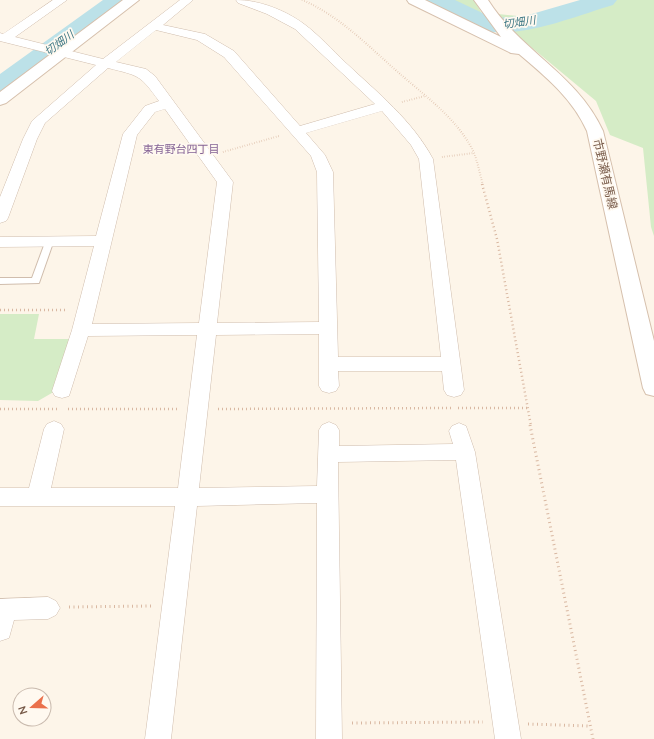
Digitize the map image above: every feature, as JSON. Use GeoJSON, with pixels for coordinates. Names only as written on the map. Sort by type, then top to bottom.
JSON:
{"type":"FeatureCollection","features":[{"type":"Feature","properties":{"kind":"main road"},"geometry":{"type":"LineString","coordinates":[[0,100],[132,0]]}},
{"type":"Feature","properties":{"kind":"main road","name":"市野瀬有馬線"},"geometry":{"type":"LineString","coordinates":[[481,0],[498,25],[568,90],[590,117],[595,131],[654,388]]}},
{"type":"Feature","properties":{"kind":"main road"},"geometry":{"type":"LineString","coordinates":[[422,2],[514,50],[523,49]]}},
{"type":"Feature","properties":{"kind":"street"},"geometry":{"type":"LineString","coordinates":[[2,38],[61,0]]}},
{"type":"Feature","properties":{"kind":"street"},"geometry":{"type":"LineString","coordinates":[[0,218],[30,139],[39,121],[106,63],[187,0]]}},
{"type":"Feature","properties":{"kind":"street"},"geometry":{"type":"LineString","coordinates":[[242,0],[271,11],[299,26],[395,116],[418,144],[426,159],[454,390]]}},
{"type":"Feature","properties":{"kind":"street"},"geometry":{"type":"LineString","coordinates":[[153,26],[201,37],[229,54],[318,155],[325,172],[329,386]]}},
{"type":"Feature","properties":{"kind":"street"},"geometry":{"type":"LineString","coordinates":[[2,38],[141,72],[150,79],[226,182],[158,739]]}},
{"type":"Feature","properties":{"kind":"street"},"geometry":{"type":"LineString","coordinates":[[62,391],[81,330],[130,134],[150,109],[168,104]]}},
{"type":"Feature","properties":{"kind":"street"},"geometry":{"type":"LineString","coordinates":[[297,131],[384,106]]}},
{"type":"Feature","properties":{"kind":"street"},"geometry":{"type":"LineString","coordinates":[[0,242],[50,240],[103,241]]}},
{"type":"Feature","properties":{"kind":"street"},"geometry":{"type":"LineString","coordinates":[[81,330],[328,328]]}},
{"type":"Feature","properties":{"kind":"street"},"geometry":{"type":"LineString","coordinates":[[329,364],[451,364]]}},
{"type":"Feature","properties":{"kind":"street"},"geometry":{"type":"LineString","coordinates":[[329,419],[329,731]]}},
{"type":"Feature","properties":{"kind":"street"},"geometry":{"type":"LineString","coordinates":[[38,497],[54,429]]}},
{"type":"Feature","properties":{"kind":"street"},"geometry":{"type":"LineString","coordinates":[[328,454],[462,442],[507,731]]}},
{"type":"Feature","properties":{"kind":"street"},"geometry":{"type":"LineString","coordinates":[[0,497],[187,497],[328,494]]}},
{"type":"Feature","properties":{"kind":"street"},"geometry":{"type":"LineString","coordinates":[[2,617],[48,608]]}},
{"type":"Feature","properties":{"kind":"lane"},"geometry":{"type":"LineString","coordinates":[[0,281],[36,281],[50,240]]}},
{"type":"Feature","properties":{"kind":"path"},"geometry":{"type":"LineString","coordinates":[[302,0],[317,6],[349,29],[446,115],[474,153],[496,239],[527,408],[592,739]]}},
{"type":"Feature","properties":{"kind":"path"},"geometry":{"type":"LineString","coordinates":[[207,156],[297,131]]}},
{"type":"Feature","properties":{"kind":"path"},"geometry":{"type":"LineString","coordinates":[[426,159],[474,153]]}},
{"type":"Feature","properties":{"kind":"path"},"geometry":{"type":"LineString","coordinates":[[0,310],[85,311]]}},
{"type":"Feature","properties":{"kind":"path"},"geometry":{"type":"LineString","coordinates":[[329,386],[329,419]]}},
{"type":"Feature","properties":{"kind":"path"},"geometry":{"type":"LineString","coordinates":[[454,390],[462,442]]}},
{"type":"Feature","properties":{"kind":"path"},"geometry":{"type":"LineString","coordinates":[[54,429],[52,409],[62,391]]}},
{"type":"Feature","properties":{"kind":"path"},"geometry":{"type":"LineString","coordinates":[[0,409],[198,408],[329,419],[456,408],[527,408]]}},
{"type":"Feature","properties":{"kind":"path"},"geometry":{"type":"LineString","coordinates":[[48,608],[174,606]]}},
{"type":"Feature","properties":{"kind":"path"},"geometry":{"type":"LineString","coordinates":[[329,731],[507,731],[590,726]]}},
{"type":"Feature","properties":{"kind":"green space"},"geometry":{"type":"Polygon","coordinates":[[[443,0],[474,0],[487,22],[443,0]]]}},
{"type":"Feature","properties":{"kind":"green space"},"geometry":{"type":"Polygon","coordinates":[[[595,0],[654,0],[654,236],[651,227],[643,148],[610,135],[596,101],[513,32],[498,14],[528,17],[595,0]]]}},
{"type":"Feature","properties":{"kind":"green space"},"geometry":{"type":"Polygon","coordinates":[[[0,314],[39,314],[34,339],[69,339],[57,390],[38,401],[0,400],[0,314]]]}},
{"type":"Feature","properties":{"kind":"waterway","name":"切畑川"},"geometry":{"type":"LineString","coordinates":[[0,86],[118,0]]}},
{"type":"Feature","properties":{"kind":"waterway","name":"切畑川"},"geometry":{"type":"LineString","coordinates":[[436,0],[489,25],[526,23],[605,0]]}},
{"type":"Feature","properties":{"kind":"district","name":"東有野台四丁目"},"geometry":{"type":"Point","coordinates":[181,149]}}]}
